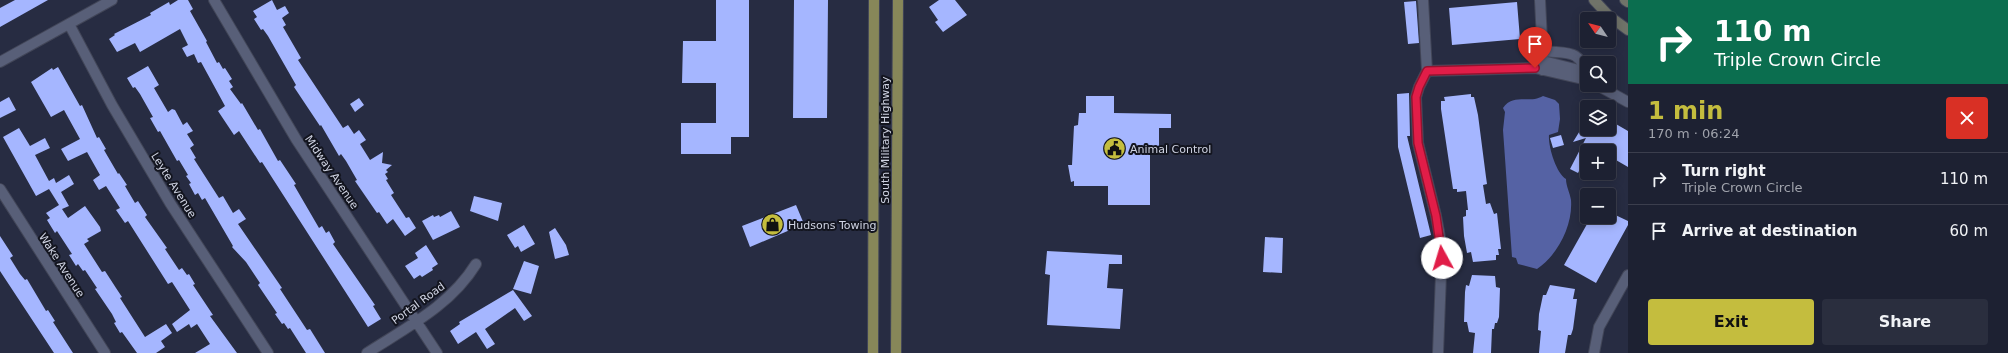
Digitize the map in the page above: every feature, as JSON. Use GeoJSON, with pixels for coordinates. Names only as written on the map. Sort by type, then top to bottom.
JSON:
{"type":"FeatureCollection","features":[{"type":"Feature","properties":{"kind":"main road","name":"South Military Highway"},"geometry":{"type":"LineString","coordinates":[[873,353],[874,0]]}},
{"type":"Feature","properties":{"kind":"main road","name":"South Military Highway"},"geometry":{"type":"LineString","coordinates":[[896,353],[898,0]]}},
{"type":"Feature","properties":{"kind":"street"},"geometry":{"type":"LineString","coordinates":[[0,62],[112,0]]}},
{"type":"Feature","properties":{"kind":"street","name":"Midway Avenue"},"geometry":{"type":"LineString","coordinates":[[214,0],[296,139],[437,353]]}},
{"type":"Feature","properties":{"kind":"street"},"geometry":{"type":"LineString","coordinates":[[1423,0],[1427,71],[1416,97],[1418,143],[1436,216],[1442,248],[1438,353]]}},
{"type":"Feature","properties":{"kind":"street"},"geometry":{"type":"LineString","coordinates":[[1540,0],[1543,61]]}},
{"type":"Feature","properties":{"kind":"street"},"geometry":{"type":"LineString","coordinates":[[1594,0],[1609,16],[1628,30]]}},
{"type":"Feature","properties":{"kind":"street","name":"Leyte Avenue"},"geometry":{"type":"LineString","coordinates":[[69,24],[112,105],[166,196],[268,353]]}},
{"type":"Feature","properties":{"kind":"street"},"geometry":{"type":"LineString","coordinates":[[1427,71],[1535,68],[1543,61],[1573,54],[1580,58]]}},
{"type":"Feature","properties":{"kind":"street"},"geometry":{"type":"LineString","coordinates":[[1543,61],[1575,69],[1580,74]]}},
{"type":"Feature","properties":{"kind":"street"},"geometry":{"type":"LineString","coordinates":[[1610,92],[1628,102]]}},
{"type":"Feature","properties":{"kind":"street","name":"Wake Avenue"},"geometry":{"type":"LineString","coordinates":[[0,189],[105,353]]}},
{"type":"Feature","properties":{"kind":"street","name":"Portal Road"},"geometry":{"type":"LineString","coordinates":[[367,353],[417,321],[450,297],[465,282],[476,264]]}},
{"type":"Feature","properties":{"kind":"street"},"geometry":{"type":"LineString","coordinates":[[1594,353],[1599,327],[1628,275]]}},
{"type":"Feature","properties":{"kind":"water"},"geometry":{"type":"Polygon","coordinates":[[[1543,96],[1555,100],[1559,104],[1560,119],[1558,132],[1549,135],[1549,140],[1551,152],[1556,165],[1562,176],[1566,179],[1571,200],[1571,210],[1567,229],[1558,248],[1545,263],[1537,269],[1518,264],[1516,258],[1512,257],[1503,130],[1505,112],[1503,108],[1512,101],[1533,99],[1543,96]]]}},
{"type":"Feature","properties":{"kind":"building"},"geometry":{"type":"Polygon","coordinates":[[[15,0],[48,0],[0,27],[0,8],[15,0]]]}},
{"type":"Feature","properties":{"kind":"building"},"geometry":{"type":"Polygon","coordinates":[[[178,0],[188,0],[193,9],[190,11],[207,41],[206,42],[217,63],[219,62],[223,69],[225,68],[232,79],[229,81],[233,87],[230,89],[241,104],[242,103],[258,130],[260,129],[278,161],[280,160],[296,184],[294,185],[319,228],[322,226],[326,233],[329,231],[335,242],[333,244],[375,305],[373,306],[381,319],[368,327],[262,162],[260,163],[239,131],[234,135],[218,111],[225,106],[201,62],[198,63],[194,54],[187,57],[182,48],[188,45],[180,29],[140,52],[135,43],[117,52],[109,39],[115,35],[114,34],[151,15],[150,13],[169,2],[170,5],[178,0]]]}},
{"type":"Feature","properties":{"kind":"building"},"geometry":{"type":"Polygon","coordinates":[[[272,0],[277,10],[285,6],[289,13],[282,18],[286,25],[283,27],[301,58],[298,60],[343,128],[348,125],[354,134],[359,130],[366,140],[360,144],[370,160],[383,152],[382,163],[392,165],[386,170],[388,172],[385,174],[388,179],[386,180],[394,193],[391,195],[406,218],[409,217],[416,228],[405,236],[393,219],[387,224],[379,212],[377,213],[355,181],[357,180],[346,161],[341,154],[339,156],[321,125],[320,126],[294,87],[296,85],[268,36],[263,29],[261,30],[254,19],[257,17],[253,11],[272,0]]]}},
{"type":"Feature","properties":{"kind":"building"},"geometry":{"type":"Polygon","coordinates":[[[716,0],[749,0],[749,137],[731,137],[731,154],[681,154],[681,123],[716,123],[716,83],[682,83],[683,41],[716,41],[716,0]]]}},
{"type":"Feature","properties":{"kind":"building"},"geometry":{"type":"Polygon","coordinates":[[[794,0],[828,0],[827,118],[793,118],[794,0]]]}},
{"type":"Feature","properties":{"kind":"building"},"geometry":{"type":"Polygon","coordinates":[[[939,0],[955,0],[967,15],[943,32],[935,22],[938,20],[929,7],[939,0]]]}},
{"type":"Feature","properties":{"kind":"building"},"geometry":{"type":"Polygon","coordinates":[[[1416,1],[1419,43],[1408,44],[1404,2],[1416,1]]]}},
{"type":"Feature","properties":{"kind":"building"},"geometry":{"type":"Polygon","coordinates":[[[1517,2],[1520,39],[1452,45],[1449,8],[1517,2]]]}},
{"type":"Feature","properties":{"kind":"building"},"geometry":{"type":"Polygon","coordinates":[[[148,66],[159,85],[154,88],[168,112],[172,109],[175,110],[183,125],[187,122],[193,131],[187,134],[194,145],[190,148],[196,158],[194,159],[219,198],[223,196],[233,213],[239,209],[246,219],[238,224],[282,288],[280,289],[307,330],[310,329],[325,353],[306,353],[290,328],[288,329],[284,323],[282,324],[275,314],[277,313],[258,285],[260,283],[246,262],[232,247],[233,246],[205,198],[202,200],[198,193],[195,195],[189,184],[191,183],[186,176],[188,175],[179,160],[177,161],[160,131],[158,132],[150,118],[153,117],[140,94],[135,87],[133,88],[127,78],[148,66]]]}},
{"type":"Feature","properties":{"kind":"building"},"geometry":{"type":"Polygon","coordinates":[[[58,67],[80,106],[82,105],[97,138],[99,137],[106,149],[104,150],[118,174],[119,173],[127,185],[125,186],[135,203],[138,201],[147,215],[145,217],[167,248],[165,249],[179,270],[182,268],[187,275],[189,274],[195,284],[193,285],[213,315],[210,316],[237,353],[195,353],[210,344],[197,324],[191,328],[189,324],[177,332],[172,324],[190,310],[172,282],[168,284],[128,221],[125,223],[116,210],[120,208],[106,186],[99,190],[93,180],[100,175],[87,152],[68,161],[61,149],[80,139],[64,110],[51,117],[31,82],[52,68],[53,70],[58,67]]]}},
{"type":"Feature","properties":{"kind":"building"},"geometry":{"type":"Polygon","coordinates":[[[1409,93],[1410,136],[1407,136],[1431,235],[1420,238],[1398,147],[1397,94],[1409,93]]]}},
{"type":"Feature","properties":{"kind":"building"},"geometry":{"type":"Polygon","coordinates":[[[1471,94],[1471,97],[1474,97],[1478,115],[1487,184],[1483,185],[1486,204],[1490,203],[1494,214],[1497,213],[1501,249],[1498,249],[1499,255],[1496,255],[1496,260],[1473,262],[1471,252],[1467,253],[1464,236],[1463,217],[1466,216],[1466,210],[1468,210],[1466,191],[1457,192],[1457,189],[1453,189],[1441,109],[1441,101],[1445,101],[1444,97],[1471,94]]]}},
{"type":"Feature","properties":{"kind":"building","name":"Animal Control"},"geometry":{"type":"Polygon","coordinates":[[[1086,96],[1114,96],[1114,113],[1171,114],[1171,128],[1159,128],[1159,151],[1150,151],[1150,205],[1108,205],[1108,186],[1074,186],[1074,181],[1071,182],[1068,165],[1072,165],[1074,126],[1078,125],[1079,113],[1086,113],[1086,96]]]}},
{"type":"Feature","properties":{"kind":"building"},"geometry":{"type":"Polygon","coordinates":[[[9,97],[16,110],[0,118],[0,102],[9,97]]]}},
{"type":"Feature","properties":{"kind":"building"},"geometry":{"type":"Polygon","coordinates":[[[359,98],[364,105],[355,112],[350,104],[359,98]]]}},
{"type":"Feature","properties":{"kind":"building"},"geometry":{"type":"Polygon","coordinates":[[[1616,124],[1628,131],[1628,167],[1616,160],[1616,144],[1583,144],[1586,138],[1573,142],[1580,131],[1580,136],[1616,136],[1616,124]]]}},
{"type":"Feature","properties":{"kind":"building"},"geometry":{"type":"Polygon","coordinates":[[[19,128],[30,146],[45,138],[50,148],[35,155],[49,181],[54,178],[56,183],[69,175],[74,184],[61,192],[69,206],[62,209],[68,218],[85,206],[100,227],[101,231],[87,239],[89,241],[84,244],[102,272],[105,271],[145,337],[166,324],[172,333],[161,341],[165,347],[156,353],[137,353],[122,332],[120,333],[114,323],[116,322],[112,314],[95,289],[97,288],[85,270],[83,271],[78,264],[76,266],[69,255],[72,254],[57,231],[55,233],[47,220],[50,218],[46,213],[59,205],[49,189],[36,196],[3,137],[19,128]]]}},
{"type":"Feature","properties":{"kind":"building"},"geometry":{"type":"Polygon","coordinates":[[[1561,135],[1564,145],[1553,148],[1550,138],[1561,135]]]}},
{"type":"Feature","properties":{"kind":"building"},"geometry":{"type":"Polygon","coordinates":[[[1580,150],[1580,169],[1578,173],[1570,169],[1580,150]]]}},
{"type":"Feature","properties":{"kind":"building"},"geometry":{"type":"Polygon","coordinates":[[[474,196],[502,203],[498,221],[470,211],[474,196]]]}},
{"type":"Feature","properties":{"kind":"building","name":"Hudsons Towing"},"geometry":{"type":"Polygon","coordinates":[[[796,205],[804,224],[750,247],[742,226],[796,205]]]}},
{"type":"Feature","properties":{"kind":"building"},"geometry":{"type":"Polygon","coordinates":[[[451,211],[460,227],[433,240],[422,221],[433,215],[434,217],[439,215],[440,217],[451,211]]]}},
{"type":"Feature","properties":{"kind":"building"},"geometry":{"type":"Polygon","coordinates":[[[1616,215],[1628,221],[1628,225],[1596,283],[1564,265],[1587,224],[1616,224],[1616,215]]]}},
{"type":"Feature","properties":{"kind":"building"},"geometry":{"type":"Polygon","coordinates":[[[524,225],[535,244],[521,252],[518,246],[515,248],[507,235],[524,225]]]}},
{"type":"Feature","properties":{"kind":"building"},"geometry":{"type":"Polygon","coordinates":[[[555,228],[566,245],[569,255],[555,259],[549,232],[555,228]]]}},
{"type":"Feature","properties":{"kind":"building"},"geometry":{"type":"Polygon","coordinates":[[[0,236],[13,256],[10,258],[20,274],[25,280],[27,279],[46,311],[48,310],[55,321],[53,322],[73,353],[54,353],[0,271],[0,236]]]}},
{"type":"Feature","properties":{"kind":"building"},"geometry":{"type":"Polygon","coordinates":[[[1265,237],[1283,238],[1282,273],[1263,272],[1265,237]]]}},
{"type":"Feature","properties":{"kind":"building"},"geometry":{"type":"Polygon","coordinates":[[[426,245],[438,264],[432,268],[433,270],[422,277],[420,275],[414,279],[405,266],[418,258],[415,253],[426,245]]]}},
{"type":"Feature","properties":{"kind":"building"},"geometry":{"type":"Polygon","coordinates":[[[1047,251],[1122,255],[1122,264],[1109,264],[1107,288],[1123,289],[1120,329],[1047,325],[1050,275],[1045,274],[1047,251]]]}},
{"type":"Feature","properties":{"kind":"building"},"geometry":{"type":"Polygon","coordinates":[[[524,261],[539,266],[531,294],[513,289],[524,261]]]}},
{"type":"Feature","properties":{"kind":"building"},"geometry":{"type":"Polygon","coordinates":[[[1472,275],[1495,276],[1496,287],[1500,288],[1499,317],[1497,323],[1495,323],[1494,329],[1492,329],[1491,353],[1473,353],[1475,333],[1469,332],[1467,322],[1464,322],[1466,285],[1469,286],[1472,275]]]}},
{"type":"Feature","properties":{"kind":"building"},"geometry":{"type":"Polygon","coordinates":[[[1550,285],[1575,289],[1573,299],[1577,299],[1573,329],[1571,335],[1568,335],[1565,353],[1539,353],[1541,331],[1538,330],[1539,314],[1543,295],[1546,295],[1550,285]]]}},
{"type":"Feature","properties":{"kind":"building"},"geometry":{"type":"Polygon","coordinates":[[[513,290],[532,316],[524,321],[515,308],[485,329],[495,344],[487,349],[476,332],[458,344],[450,331],[460,324],[459,322],[513,290]]]}},
{"type":"Feature","properties":{"kind":"place","name":"Animal Control"},"geometry":{"type":"Point","coordinates":[1115,149]}},
{"type":"Feature","properties":{"kind":"place","name":"Hudsons Towing"},"geometry":{"type":"Point","coordinates":[773,225]}},
{"type":"Feature","properties":{"kind":"route"},"geometry":{"type":"LineString","coordinates":[[1442,258],[1442,248],[1436,216],[1418,143],[1416,97],[1419,87],[1427,71],[1535,68]]}}]}
